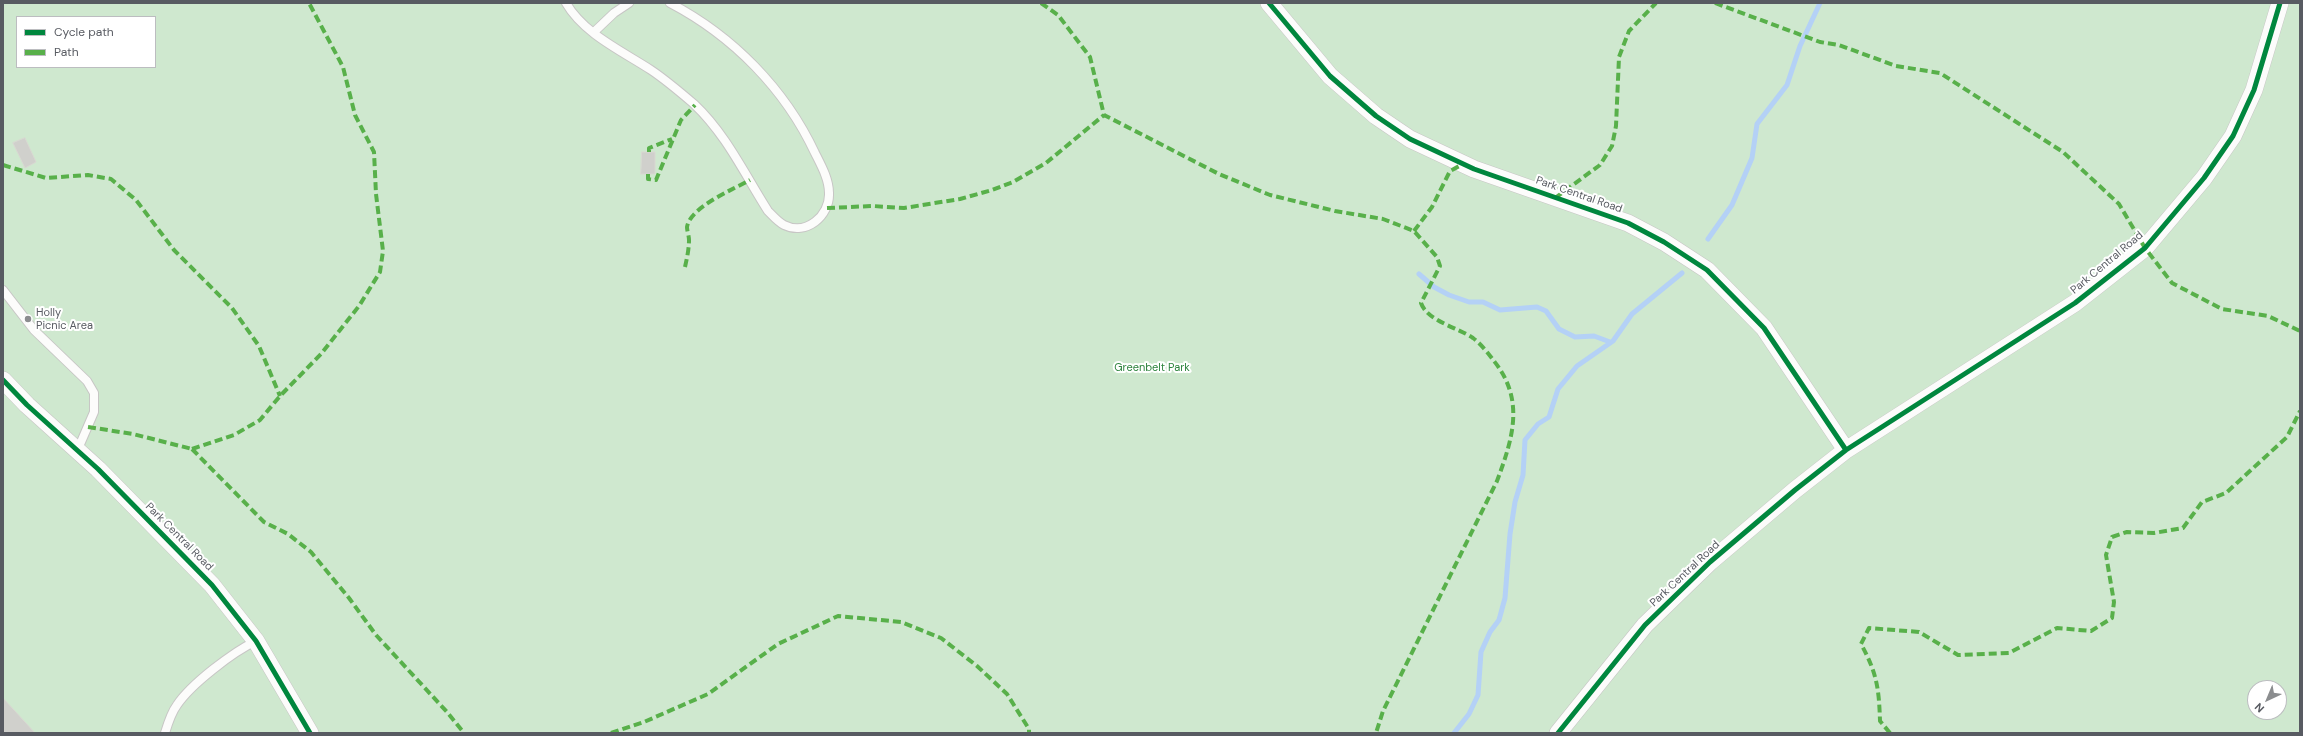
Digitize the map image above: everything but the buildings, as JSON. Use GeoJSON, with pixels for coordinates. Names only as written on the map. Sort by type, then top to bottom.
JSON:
{"type":"FeatureCollection","features":[{"type":"Feature","properties":{"kind":"street","name":"Park Central Road"},"geometry":{"type":"LineString","coordinates":[[1269,3],[1330,76],[1376,116],[1410,139],[1474,169],[1628,223],[1664,242],[1707,270],[1764,328],[1846,450]]}},
{"type":"Feature","properties":{"kind":"street","name":"Park Central Road"},"geometry":{"type":"LineString","coordinates":[[1558,733],[1650,620],[1710,562],[1846,450],[2039,328],[2075,303],[2144,248],[2204,178],[2233,136],[2254,90],[2280,3]]}},
{"type":"Feature","properties":{"kind":"street","name":"Park Central Road"},"geometry":{"type":"LineString","coordinates":[[3,380],[26,405],[78,450],[212,585],[256,641],[310,733]]}},
{"type":"Feature","properties":{"kind":"lane"},"geometry":{"type":"LineString","coordinates":[[566,3],[577,18],[594,32],[667,82],[702,113],[727,143],[768,211],[776,219],[785,225],[797,228],[810,225],[822,216],[827,208],[829,193],[824,172],[794,116],[767,78],[745,57],[715,30],[670,3]]}},
{"type":"Feature","properties":{"kind":"lane"},"geometry":{"type":"LineString","coordinates":[[594,32],[614,13],[629,3]]}},
{"type":"Feature","properties":{"kind":"lane"},"geometry":{"type":"LineString","coordinates":[[3,290],[34,330],[87,381],[94,393],[94,412],[78,450]]}},
{"type":"Feature","properties":{"kind":"lane"},"geometry":{"type":"LineString","coordinates":[[164,733],[172,713],[184,696],[238,650],[256,641]]}},
{"type":"Feature","properties":{"kind":"green space","name":"Greenbelt Park"},"geometry":{"type":"Polygon","coordinates":[[[3,3],[2300,3],[2300,733],[3,733],[3,3]]]}},
{"type":"Feature","properties":{"kind":"waterway"},"geometry":{"type":"LineString","coordinates":[[1708,239],[1732,205],[1752,158],[1757,124],[1787,85],[1800,46],[1820,3]]}},
{"type":"Feature","properties":{"kind":"waterway"},"geometry":{"type":"LineString","coordinates":[[1454,733],[1469,714],[1478,695],[1481,652],[1490,632],[1499,620],[1505,598],[1510,534],[1515,502],[1523,475],[1525,440],[1538,424],[1549,417],[1558,389],[1577,366],[1613,341],[1632,314],[1682,273]]}},
{"type":"Feature","properties":{"kind":"waterway"},"geometry":{"type":"LineString","coordinates":[[1419,274],[1434,287],[1449,295],[1469,302],[1483,302],[1500,310],[1537,307],[1546,311],[1559,329],[1575,337],[1594,336],[1610,342]]}},
{"type":"Feature","properties":{"kind":"marked path"},"geometry":{"type":"LineString","coordinates":[[192,449],[234,435],[260,420],[280,396],[321,354],[359,306],[380,272],[383,251],[376,194],[374,152],[355,115],[343,67],[309,3]]}},
{"type":"Feature","properties":{"kind":"marked path"},"geometry":{"type":"LineString","coordinates":[[1041,3],[1058,15],[1090,57],[1104,115],[1219,174],[1270,195],[1335,211],[1383,219],[1414,231],[1437,257],[1440,266],[1421,303],[1424,309],[1444,324],[1467,334],[1476,340],[1494,361],[1504,376],[1510,390],[1513,405],[1513,420],[1508,450],[1503,465],[1497,481],[1383,711],[1376,733]]}},
{"type":"Feature","properties":{"kind":"marked path"},"geometry":{"type":"LineString","coordinates":[[1555,198],[1600,165],[1612,146],[1616,126],[1619,57],[1629,31],[1656,3]]}},
{"type":"Feature","properties":{"kind":"marked path"},"geometry":{"type":"LineString","coordinates":[[1715,3],[1820,42],[1839,45],[1896,66],[1940,73],[2063,152],[2119,204],[2145,248],[2172,283],[2222,309],[2268,316],[2300,331]]}},
{"type":"Feature","properties":{"kind":"marked path"},"geometry":{"type":"LineString","coordinates":[[648,174],[648,179],[656,180],[681,120],[695,105]]}},
{"type":"Feature","properties":{"kind":"marked path"},"geometry":{"type":"LineString","coordinates":[[827,208],[873,206],[904,208],[960,199],[992,190],[1013,182],[1046,163],[1104,115]]}},
{"type":"Feature","properties":{"kind":"marked path"},"geometry":{"type":"LineString","coordinates":[[649,152],[649,148],[672,139]]}},
{"type":"Feature","properties":{"kind":"marked path"},"geometry":{"type":"LineString","coordinates":[[1414,231],[1432,207],[1450,171],[1463,164]]}},
{"type":"Feature","properties":{"kind":"marked path"},"geometry":{"type":"LineString","coordinates":[[3,165],[46,178],[88,175],[111,179],[136,200],[174,250],[232,308],[259,346],[280,396]]}},
{"type":"Feature","properties":{"kind":"marked path"},"geometry":{"type":"LineString","coordinates":[[685,267],[689,243],[687,227],[690,220],[696,212],[714,199],[750,180]]}},
{"type":"Feature","properties":{"kind":"marked path"},"geometry":{"type":"LineString","coordinates":[[1890,733],[1880,721],[1876,681],[1871,664],[1861,644],[1869,628],[1919,632],[1958,655],[2009,653],[2057,628],[2091,631],[2112,618],[2114,602],[2106,555],[2112,537],[2127,532],[2154,533],[2183,528],[2202,502],[2226,493],[2287,437],[2300,411]]}},
{"type":"Feature","properties":{"kind":"marked path"},"geometry":{"type":"LineString","coordinates":[[88,427],[133,434],[192,449]]}},
{"type":"Feature","properties":{"kind":"marked path"},"geometry":{"type":"LineString","coordinates":[[192,449],[264,522],[288,534],[311,552],[349,598],[376,635],[447,712],[464,733]]}},
{"type":"Feature","properties":{"kind":"marked path"},"geometry":{"type":"LineString","coordinates":[[611,733],[644,722],[708,694],[778,644],[838,616],[901,622],[941,638],[977,666],[1007,694],[1029,729],[1029,733]]}},
{"type":"Feature","properties":{"kind":"cycle path"},"geometry":{"type":"LineString","coordinates":[[1269,3],[1330,76],[1376,116],[1410,139],[1474,169],[1628,223],[1664,242],[1707,270],[1764,328],[1846,450]]}},
{"type":"Feature","properties":{"kind":"cycle path"},"geometry":{"type":"LineString","coordinates":[[1558,733],[1645,625],[1710,562],[1795,490],[1846,450],[2075,303],[2145,248],[2204,178],[2233,136],[2254,90],[2280,3]]}},
{"type":"Feature","properties":{"kind":"cycle path"},"geometry":{"type":"LineString","coordinates":[[3,380],[27,405],[98,469],[212,585],[256,641],[310,733]]}},
{"type":"Feature","properties":{"kind":"place","name":"Holly Picnic Area"},"geometry":{"type":"Point","coordinates":[28,319]}}]}
